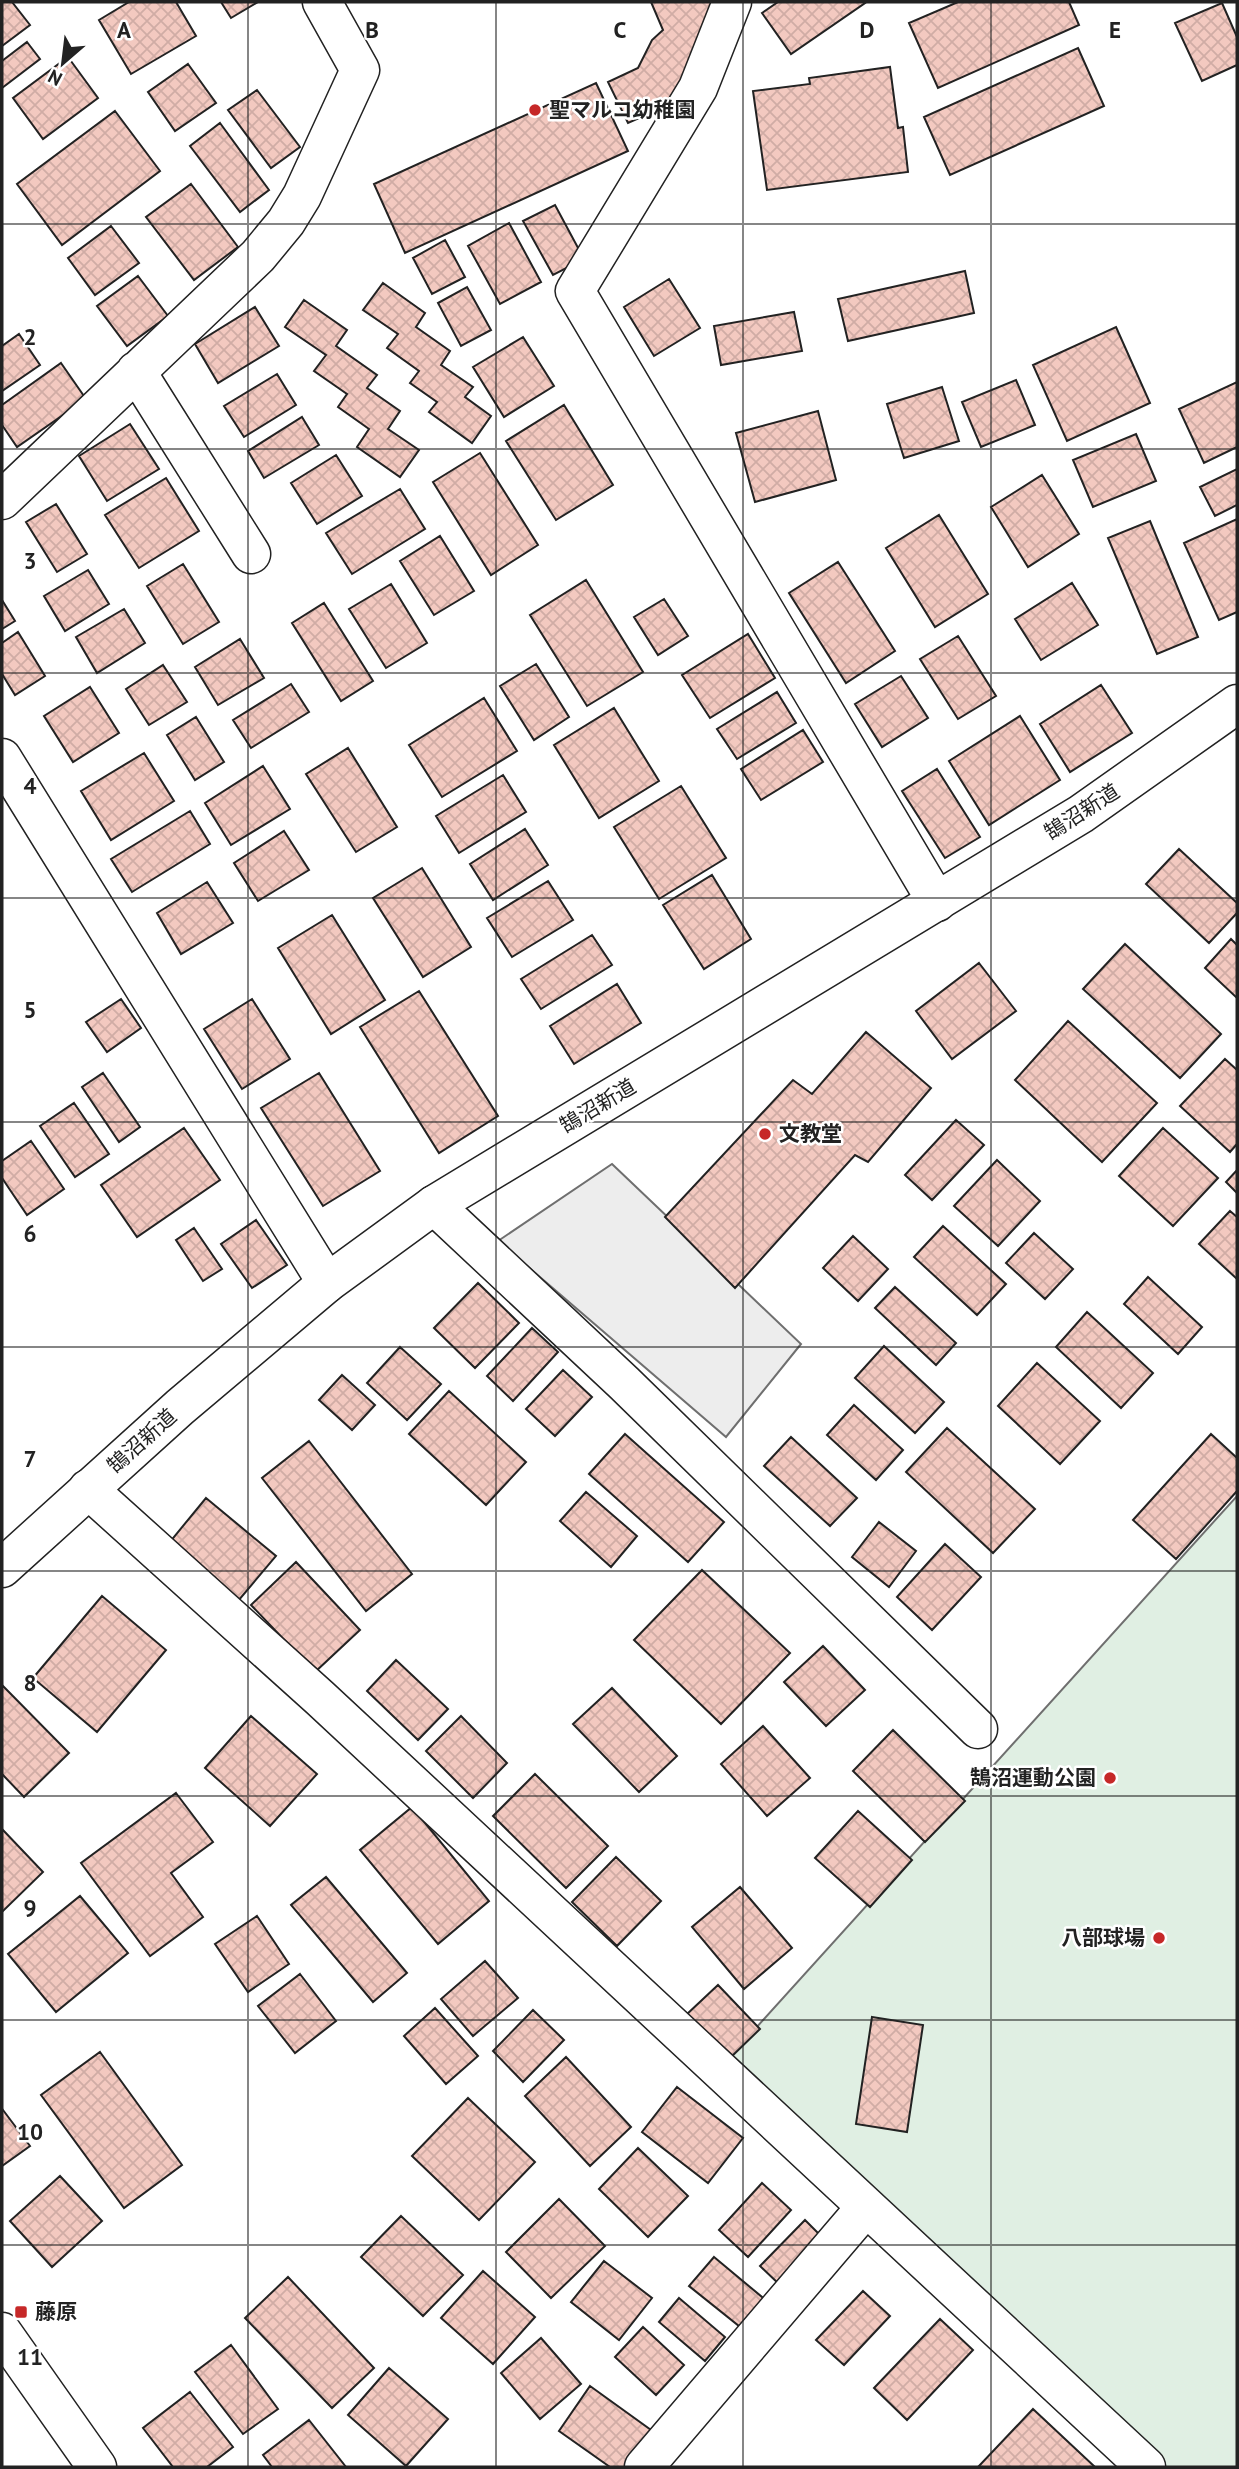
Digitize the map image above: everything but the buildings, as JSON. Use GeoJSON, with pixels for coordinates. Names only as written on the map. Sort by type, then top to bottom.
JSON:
{"type":"FeatureCollection","features":[{"type":"Feature","properties":{"kind":"street"},"geometry":{"type":"LineString","coordinates":[[2,500],[258,256],[286,222],[302,196],[360,70],[322,2]]}},
{"type":"Feature","properties":{"kind":"street"},"geometry":{"type":"LineString","coordinates":[[732,2],[698,88],[575,291],[937,902]]}},
{"type":"Feature","properties":{"kind":"street"},"geometry":{"type":"LineString","coordinates":[[136,371],[251,554]]}},
{"type":"Feature","properties":{"kind":"street","name":"鵠沼新道"},"geometry":{"type":"LineString","coordinates":[[2,1568],[180,1406],[327,1283],[434,1205],[1081,814],[1237,704]]}},
{"type":"Feature","properties":{"kind":"street"},"geometry":{"type":"LineString","coordinates":[[2,758],[327,1283]]}},
{"type":"Feature","properties":{"kind":"street"},"geometry":{"type":"LineString","coordinates":[[434,1205],[624,1383],[978,1729]]}},
{"type":"Feature","properties":{"kind":"street"},"geometry":{"type":"LineString","coordinates":[[88,1489],[320,1698],[1146,2467]]}},
{"type":"Feature","properties":{"kind":"street"},"geometry":{"type":"LineString","coordinates":[[644,2467],[866,2207]]}},
{"type":"Feature","properties":{"kind":"street"},"geometry":{"type":"LineString","coordinates":[[2,2332],[97,2467]]}},
{"type":"Feature","properties":{"kind":"green space","name":"鵠沼運動公園"},"geometry":{"type":"Polygon","coordinates":[[[1237,1496],[1237,2467],[1164,2467],[727,2060],[1237,1496]]]}},
{"type":"Feature","properties":{"kind":"shaded area"},"geometry":{"type":"Polygon","coordinates":[[[612,1164],[801,1344],[726,1437],[498,1241],[612,1164]]]}},
{"type":"Feature","properties":{"kind":"place","name":"聖マルコ幼稚園"},"geometry":{"type":"Point","coordinates":[535,110]}},
{"type":"Feature","properties":{"kind":"place","name":"文教堂"},"geometry":{"type":"Point","coordinates":[765,1134]}},
{"type":"Feature","properties":{"kind":"place","name":"鵠沼運動公園"},"geometry":{"type":"Point","coordinates":[1110,1778]}},
{"type":"Feature","properties":{"kind":"place","name":"八部球場"},"geometry":{"type":"Point","coordinates":[1159,1938]}},
{"type":"Feature","properties":{"kind":"place","name":"藤原"},"geometry":{"type":"Point","coordinates":[21,2312]}}]}
